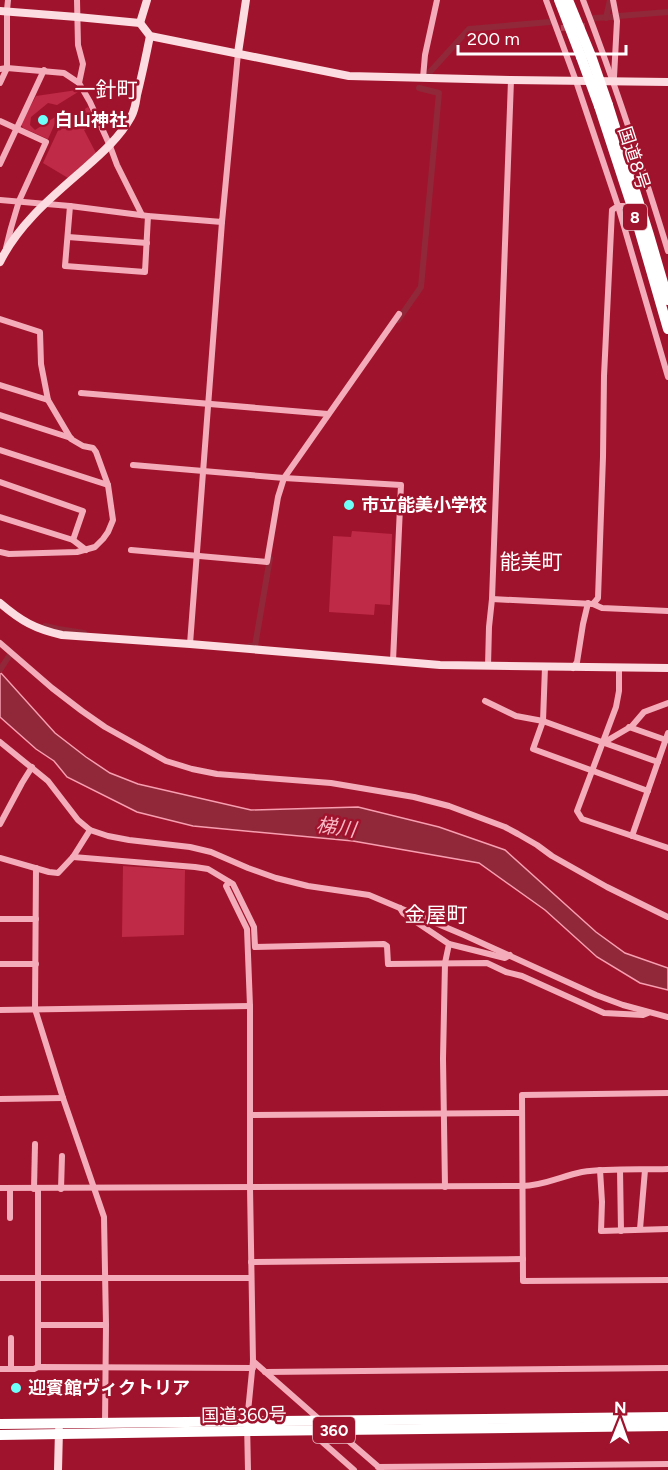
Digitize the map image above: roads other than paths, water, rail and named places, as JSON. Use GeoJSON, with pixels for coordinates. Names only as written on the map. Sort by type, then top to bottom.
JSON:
{"type":"FeatureCollection","features":[{"type":"Feature","properties":{"kind":"highway","name":"国道8号"},"geometry":{"type":"LineString","coordinates":[[559,0],[586,57]]}},
{"type":"Feature","properties":{"kind":"highway","name":"国道8号"},"geometry":{"type":"LineString","coordinates":[[568,0],[649,235],[668,300]]}},
{"type":"Feature","properties":{"kind":"highway","name":"国道8号"},"geometry":{"type":"LineString","coordinates":[[603,105],[668,329]]}},
{"type":"Feature","properties":{"kind":"highway","name":"国道360号"},"geometry":{"type":"LineString","coordinates":[[0,1424],[59,1429],[668,1417]]}},
{"type":"Feature","properties":{"kind":"highway","name":"国道360号"},"geometry":{"type":"LineString","coordinates":[[0,1435],[105,1424],[336,1430],[668,1426]]}},
{"type":"Feature","properties":{"kind":"street"},"geometry":{"type":"LineString","coordinates":[[0,83],[4,68],[3,10],[8,0]]}},
{"type":"Feature","properties":{"kind":"street"},"geometry":{"type":"LineString","coordinates":[[77,0],[78,45],[83,64],[79,83]]}},
{"type":"Feature","properties":{"kind":"street"},"geometry":{"type":"LineString","coordinates":[[140,23],[147,0]]}},
{"type":"Feature","properties":{"kind":"street"},"geometry":{"type":"LineString","coordinates":[[190,644],[222,222],[238,53],[246,0]]}},
{"type":"Feature","properties":{"kind":"street"},"geometry":{"type":"LineString","coordinates":[[423,78],[425,55],[437,0]]}},
{"type":"Feature","properties":{"kind":"street"},"geometry":{"type":"LineString","coordinates":[[546,0],[559,28],[621,206],[668,377]]}},
{"type":"Feature","properties":{"kind":"street"},"geometry":{"type":"LineString","coordinates":[[583,0],[589,25],[614,81],[652,207],[668,251]]}},
{"type":"Feature","properties":{"kind":"street"},"geometry":{"type":"LineString","coordinates":[[613,0],[617,21],[614,81]]}},
{"type":"Feature","properties":{"kind":"street"},"geometry":{"type":"LineString","coordinates":[[3,10],[140,23],[150,36],[349,76],[668,82]]}},
{"type":"Feature","properties":{"kind":"street"},"geometry":{"type":"LineString","coordinates":[[0,262],[25,223],[110,146],[130,119],[150,36]]}},
{"type":"Feature","properties":{"kind":"street"},"geometry":{"type":"LineString","coordinates":[[4,68],[64,73],[79,83],[84,90],[117,165],[145,216],[147,243],[145,272],[65,266],[70,206]]}},
{"type":"Feature","properties":{"kind":"street"},"geometry":{"type":"LineString","coordinates":[[0,164],[44,70]]}},
{"type":"Feature","properties":{"kind":"street"},"geometry":{"type":"LineString","coordinates":[[488,666],[511,80]]}},
{"type":"Feature","properties":{"kind":"street"},"geometry":{"type":"LineString","coordinates":[[0,120],[46,142],[19,201],[6,251]]}},
{"type":"Feature","properties":{"kind":"street"},"geometry":{"type":"LineString","coordinates":[[0,200],[222,222]]}},
{"type":"Feature","properties":{"kind":"street"},"geometry":{"type":"LineString","coordinates":[[573,668],[577,662],[583,624],[591,603],[598,598],[604,376],[612,210],[621,206]]}},
{"type":"Feature","properties":{"kind":"street"},"geometry":{"type":"LineString","coordinates":[[68,237],[147,243]]}},
{"type":"Feature","properties":{"kind":"street"},"geometry":{"type":"LineString","coordinates":[[130,550],[267,562],[278,497],[284,478],[399,314]]}},
{"type":"Feature","properties":{"kind":"street"},"geometry":{"type":"LineString","coordinates":[[0,319],[40,332],[41,364],[48,400],[71,439]]}},
{"type":"Feature","properties":{"kind":"street"},"geometry":{"type":"LineString","coordinates":[[0,385],[48,400]]}},
{"type":"Feature","properties":{"kind":"street"},"geometry":{"type":"LineString","coordinates":[[81,393],[328,414]]}},
{"type":"Feature","properties":{"kind":"street"},"geometry":{"type":"LineString","coordinates":[[0,415],[93,448],[108,485],[113,520],[103,539],[95,547],[86,550],[43,553],[0,552]]}},
{"type":"Feature","properties":{"kind":"street"},"geometry":{"type":"LineString","coordinates":[[0,450],[108,485]]}},
{"type":"Feature","properties":{"kind":"street"},"geometry":{"type":"LineString","coordinates":[[133,465],[400,485],[393,661]]}},
{"type":"Feature","properties":{"kind":"street"},"geometry":{"type":"LineString","coordinates":[[0,482],[83,511],[72,540]]}},
{"type":"Feature","properties":{"kind":"street"},"geometry":{"type":"LineString","coordinates":[[0,517],[72,540],[86,550]]}},
{"type":"Feature","properties":{"kind":"street"},"geometry":{"type":"LineString","coordinates":[[492,599],[591,603],[602,608],[668,611]]}},
{"type":"Feature","properties":{"kind":"street"},"geometry":{"type":"LineString","coordinates":[[0,603],[23,621],[42,630],[62,635],[440,665],[668,669]]}},
{"type":"Feature","properties":{"kind":"street"},"geometry":{"type":"LineString","coordinates":[[0,643],[82,711],[105,727],[166,761],[217,774],[331,783],[414,797],[449,806],[518,834],[608,887],[668,917]]}},
{"type":"Feature","properties":{"kind":"street"},"geometry":{"type":"LineString","coordinates":[[545,667],[543,722],[533,749],[648,791]]}},
{"type":"Feature","properties":{"kind":"street"},"geometry":{"type":"LineString","coordinates":[[619,668],[619,692],[616,707],[577,811],[582,819],[668,848]]}},
{"type":"Feature","properties":{"kind":"street"},"geometry":{"type":"LineString","coordinates":[[485,701],[516,716],[543,722],[658,762]]}},
{"type":"Feature","properties":{"kind":"street"},"geometry":{"type":"LineString","coordinates":[[602,743],[632,726],[644,712],[668,703]]}},
{"type":"Feature","properties":{"kind":"street"},"geometry":{"type":"LineString","coordinates":[[629,727],[667,737],[632,836]]}},
{"type":"Feature","properties":{"kind":"street"},"geometry":{"type":"LineString","coordinates":[[0,742],[48,781],[78,820],[90,830],[129,840],[190,847],[211,852],[276,878],[308,886],[369,895],[510,955],[596,995],[668,1017]]}},
{"type":"Feature","properties":{"kind":"street"},"geometry":{"type":"LineString","coordinates":[[0,824],[32,767]]}},
{"type":"Feature","properties":{"kind":"street"},"geometry":{"type":"LineString","coordinates":[[0,858],[58,873],[73,856],[90,830]]}},
{"type":"Feature","properties":{"kind":"street"},"geometry":{"type":"LineString","coordinates":[[73,856],[208,869],[232,884],[254,927],[255,947],[384,944],[387,946],[388,964],[487,963],[604,1013],[643,1016],[649,1013]]}},
{"type":"Feature","properties":{"kind":"street"},"geometry":{"type":"LineString","coordinates":[[36,868],[35,1009],[104,1217],[105,1424]]}},
{"type":"Feature","properties":{"kind":"street"},"geometry":{"type":"LineString","coordinates":[[229,882],[226,886],[248,929],[253,1364],[247,1426],[248,1470]]}},
{"type":"Feature","properties":{"kind":"street"},"geometry":{"type":"LineString","coordinates":[[400,908],[403,913],[449,944],[505,958],[510,955]]}},
{"type":"Feature","properties":{"kind":"street"},"geometry":{"type":"LineString","coordinates":[[0,919],[36,919]]}},
{"type":"Feature","properties":{"kind":"street"},"geometry":{"type":"LineString","coordinates":[[445,1187],[443,1059],[445,963],[449,944]]}},
{"type":"Feature","properties":{"kind":"street"},"geometry":{"type":"LineString","coordinates":[[0,964],[36,964]]}},
{"type":"Feature","properties":{"kind":"street"},"geometry":{"type":"LineString","coordinates":[[0,1010],[250,1006]]}},
{"type":"Feature","properties":{"kind":"street"},"geometry":{"type":"LineString","coordinates":[[668,1093],[522,1095],[523,1281],[668,1280]]}},
{"type":"Feature","properties":{"kind":"street"},"geometry":{"type":"LineString","coordinates":[[0,1099],[63,1098]]}},
{"type":"Feature","properties":{"kind":"street"},"geometry":{"type":"LineString","coordinates":[[250,1115],[522,1113]]}},
{"type":"Feature","properties":{"kind":"street"},"geometry":{"type":"LineString","coordinates":[[35,1144],[39,1274],[38,1367]]}},
{"type":"Feature","properties":{"kind":"street"},"geometry":{"type":"LineString","coordinates":[[61,1189],[62,1156]]}},
{"type":"Feature","properties":{"kind":"street"},"geometry":{"type":"LineString","coordinates":[[0,1188],[531,1186],[580,1172],[668,1169]]}},
{"type":"Feature","properties":{"kind":"street"},"geometry":{"type":"LineString","coordinates":[[600,1170],[601,1231],[668,1229]]}},
{"type":"Feature","properties":{"kind":"street"},"geometry":{"type":"LineString","coordinates":[[620,1170],[621,1231]]}},
{"type":"Feature","properties":{"kind":"street"},"geometry":{"type":"LineString","coordinates":[[640,1229],[645,1170]]}},
{"type":"Feature","properties":{"kind":"street"},"geometry":{"type":"LineString","coordinates":[[10,1188],[10,1218]]}},
{"type":"Feature","properties":{"kind":"street"},"geometry":{"type":"LineString","coordinates":[[251,1262],[522,1259]]}},
{"type":"Feature","properties":{"kind":"street"},"geometry":{"type":"LineString","coordinates":[[0,1278],[251,1278]]}},
{"type":"Feature","properties":{"kind":"street"},"geometry":{"type":"LineString","coordinates":[[38,1324],[106,1324]]}},
{"type":"Feature","properties":{"kind":"street"},"geometry":{"type":"LineString","coordinates":[[10,1369],[11,1338]]}},
{"type":"Feature","properties":{"kind":"street"},"geometry":{"type":"LineString","coordinates":[[0,1369],[253,1364],[323,1422]]}},
{"type":"Feature","properties":{"kind":"street"},"geometry":{"type":"LineString","coordinates":[[265,1372],[668,1368]]}},
{"type":"Feature","properties":{"kind":"street"},"geometry":{"type":"LineString","coordinates":[[58,1470],[59,1429]]}},
{"type":"Feature","properties":{"kind":"street"},"geometry":{"type":"LineString","coordinates":[[336,1430],[380,1468],[668,1464]]}},
{"type":"Feature","properties":{"kind":"street"},"geometry":{"type":"LineString","coordinates":[[320,1440],[354,1470]]}},
{"type":"Feature","properties":{"kind":"water","name":"梯川"},"geometry":{"type":"Polygon","coordinates":[[[0,672],[55,733],[110,773],[138,784],[251,810],[358,807],[439,827],[505,850],[596,932],[625,953],[668,968],[668,990],[640,983],[597,957],[545,910],[479,863],[353,841],[193,826],[137,812],[67,777],[54,761],[36,749],[0,717],[0,672]]]}},
{"type":"Feature","properties":{"kind":"waterway"},"geometry":{"type":"LineString","coordinates":[[606,18],[610,0]]}},
{"type":"Feature","properties":{"kind":"waterway"},"geometry":{"type":"LineString","coordinates":[[619,16],[668,12]]}},
{"type":"Feature","properties":{"kind":"waterway"},"geometry":{"type":"LineString","coordinates":[[594,18],[613,17]]}},
{"type":"Feature","properties":{"kind":"waterway"},"geometry":{"type":"LineString","coordinates":[[429,73],[469,29],[550,22]]}},
{"type":"Feature","properties":{"kind":"waterway"},"geometry":{"type":"LineString","coordinates":[[398,320],[421,287],[439,93],[419,88]]}},
{"type":"Feature","properties":{"kind":"waterway"},"geometry":{"type":"LineString","coordinates":[[250,646],[255,646],[270,558]]}},
{"type":"Feature","properties":{"kind":"waterway"},"geometry":{"type":"LineString","coordinates":[[45,626],[84,633]]}},
{"type":"Feature","properties":{"kind":"waterway"},"geometry":{"type":"LineString","coordinates":[[0,670],[9,656]]}},
{"type":"Feature","properties":{"kind":"tunnel"},"geometry":{"type":"LineString","coordinates":[[561,28],[586,26]]}},
{"type":"Feature","properties":{"kind":"place","name":"白山神社"},"geometry":{"type":"Point","coordinates":[43,120]}},
{"type":"Feature","properties":{"kind":"place","name":"市立能美小学校"},"geometry":{"type":"Point","coordinates":[349,505]}},
{"type":"Feature","properties":{"kind":"place","name":"迎賓館ヴィクトリア"},"geometry":{"type":"Point","coordinates":[16,1388]}},
{"type":"Feature","properties":{"kind":"district","name":"一針町"},"geometry":{"type":"Point","coordinates":[106,90]}},
{"type":"Feature","properties":{"kind":"district","name":"能美町"},"geometry":{"type":"Point","coordinates":[531,562]}},
{"type":"Feature","properties":{"kind":"district","name":"金屋町"},"geometry":{"type":"Point","coordinates":[436,915]}}]}
